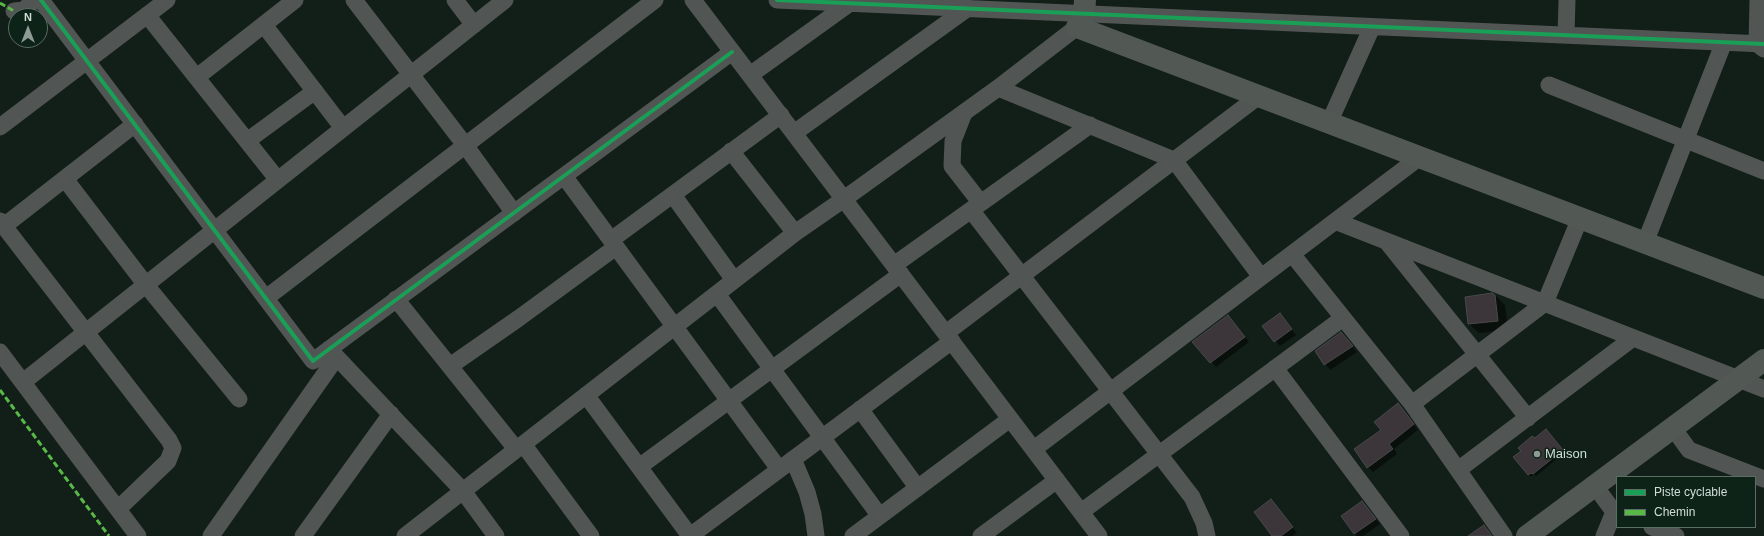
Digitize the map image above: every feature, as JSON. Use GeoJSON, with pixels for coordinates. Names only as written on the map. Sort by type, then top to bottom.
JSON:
{"type":"FeatureCollection","features":[{"type":"Feature","properties":{"kind":"street"},"geometry":{"type":"LineString","coordinates":[[26,8],[34,0]]}},
{"type":"Feature","properties":{"kind":"street"},"geometry":{"type":"LineString","coordinates":[[41,0],[313,361],[332,354]]}},
{"type":"Feature","properties":{"kind":"street"},"geometry":{"type":"LineString","coordinates":[[0,127],[167,0]]}},
{"type":"Feature","properties":{"kind":"street"},"geometry":{"type":"LineString","coordinates":[[197,77],[295,0]]}},
{"type":"Feature","properties":{"kind":"street"},"geometry":{"type":"LineString","coordinates":[[354,0],[514,213]]}},
{"type":"Feature","properties":{"kind":"street"},"geometry":{"type":"LineString","coordinates":[[455,0],[474,25]]}},
{"type":"Feature","properties":{"kind":"street"},"geometry":{"type":"LineString","coordinates":[[23,382],[505,0]]}},
{"type":"Feature","properties":{"kind":"street"},"geometry":{"type":"LineString","coordinates":[[266,298],[655,0]]}},
{"type":"Feature","properties":{"kind":"street"},"geometry":{"type":"LineString","coordinates":[[693,0],[1099,536]]}},
{"type":"Feature","properties":{"kind":"street"},"geometry":{"type":"LineString","coordinates":[[777,0],[850,3],[900,3],[1082,14],[1724,42],[1762,46],[1758,0]]}},
{"type":"Feature","properties":{"kind":"street"},"geometry":{"type":"LineString","coordinates":[[1566,35],[1567,0]]}},
{"type":"Feature","properties":{"kind":"street"},"geometry":{"type":"LineString","coordinates":[[750,75],[850,3]]}},
{"type":"Feature","properties":{"kind":"street"},"geometry":{"type":"LineString","coordinates":[[794,133],[968,8]]}},
{"type":"Feature","properties":{"kind":"street"},"geometry":{"type":"LineString","coordinates":[[405,536],[795,233],[844,200],[998,88],[1082,14]]}},
{"type":"Feature","properties":{"kind":"street"},"geometry":{"type":"LineString","coordinates":[[1082,14],[1259,96],[1764,288]]}},
{"type":"Feature","properties":{"kind":"street"},"geometry":{"type":"LineString","coordinates":[[147,15],[278,180]]}},
{"type":"Feature","properties":{"kind":"street"},"geometry":{"type":"LineString","coordinates":[[264,25],[344,128]]}},
{"type":"Feature","properties":{"kind":"street"},"geometry":{"type":"LineString","coordinates":[[1329,123],[1372,27]]}},
{"type":"Feature","properties":{"kind":"street"},"geometry":{"type":"LineString","coordinates":[[1645,243],[1724,42]]}},
{"type":"Feature","properties":{"kind":"street"},"geometry":{"type":"LineString","coordinates":[[211,536],[332,354],[396,300],[732,52]]}},
{"type":"Feature","properties":{"kind":"street"},"geometry":{"type":"LineString","coordinates":[[1549,85],[1764,171]]}},
{"type":"Feature","properties":{"kind":"street"},"geometry":{"type":"LineString","coordinates":[[998,88],[1090,124],[1174,160],[1261,277]]}},
{"type":"Feature","properties":{"kind":"street"},"geometry":{"type":"LineString","coordinates":[[247,141],[315,91]]}},
{"type":"Feature","properties":{"kind":"street"},"geometry":{"type":"LineString","coordinates":[[586,395],[690,536],[860,409],[1021,276],[1259,96]]}},
{"type":"Feature","properties":{"kind":"street"},"geometry":{"type":"LineString","coordinates":[[964,113],[953,141],[952,166],[975,206],[1021,276],[1192,497],[1204,523],[1207,536]]}},
{"type":"Feature","properties":{"kind":"street"},"geometry":{"type":"LineString","coordinates":[[450,366],[520,318],[673,194],[781,115]]}},
{"type":"Feature","properties":{"kind":"street"},"geometry":{"type":"LineString","coordinates":[[118,509],[168,461],[173,448],[169,440],[2,224],[65,179],[135,124]]}},
{"type":"Feature","properties":{"kind":"street"},"geometry":{"type":"LineString","coordinates":[[639,467],[772,369],[975,206],[1090,124]]}},
{"type":"Feature","properties":{"kind":"street"},"geometry":{"type":"LineString","coordinates":[[731,151],[795,233]]}},
{"type":"Feature","properties":{"kind":"street"},"geometry":{"type":"LineString","coordinates":[[1034,449],[1420,157]]}},
{"type":"Feature","properties":{"kind":"street"},"geometry":{"type":"LineString","coordinates":[[564,176],[779,470]]}},
{"type":"Feature","properties":{"kind":"street"},"geometry":{"type":"LineString","coordinates":[[65,179],[146,285],[239,399]]}},
{"type":"Feature","properties":{"kind":"street"},"geometry":{"type":"LineString","coordinates":[[673,194],[734,280]]}},
{"type":"Feature","properties":{"kind":"street"},"geometry":{"type":"LineString","coordinates":[[1412,404],[1545,303],[1580,218]]}},
{"type":"Feature","properties":{"kind":"street"},"geometry":{"type":"LineString","coordinates":[[1335,221],[1764,389]]}},
{"type":"Feature","properties":{"kind":"street"},"geometry":{"type":"LineString","coordinates":[[1387,242],[1528,418]]}},
{"type":"Feature","properties":{"kind":"street"},"geometry":{"type":"LineString","coordinates":[[1292,254],[1412,404],[1504,536]]}},
{"type":"Feature","properties":{"kind":"street"},"geometry":{"type":"LineString","coordinates":[[717,294],[879,515]]}},
{"type":"Feature","properties":{"kind":"street"},"geometry":{"type":"LineString","coordinates":[[396,300],[450,366],[520,447],[591,536]]}},
{"type":"Feature","properties":{"kind":"street"},"geometry":{"type":"LineString","coordinates":[[1081,512],[1343,318]]}},
{"type":"Feature","properties":{"kind":"street"},"geometry":{"type":"LineString","coordinates":[[1458,470],[1633,338]]}},
{"type":"Feature","properties":{"kind":"street"},"geometry":{"type":"LineString","coordinates":[[0,352],[138,536]]}},
{"type":"Feature","properties":{"kind":"street"},"geometry":{"type":"LineString","coordinates":[[332,354],[463,491],[496,536]]}},
{"type":"Feature","properties":{"kind":"street"},"geometry":{"type":"LineString","coordinates":[[1527,536],[1764,360]]}},
{"type":"Feature","properties":{"kind":"street"},"geometry":{"type":"LineString","coordinates":[[1275,368],[1401,536]]}},
{"type":"Feature","properties":{"kind":"street"},"geometry":{"type":"LineString","coordinates":[[860,409],[917,487]]}},
{"type":"Feature","properties":{"kind":"street"},"geometry":{"type":"LineString","coordinates":[[303,536],[390,414]]}},
{"type":"Feature","properties":{"kind":"street"},"geometry":{"type":"LineString","coordinates":[[853,536],[1010,418]]}},
{"type":"Feature","properties":{"kind":"street"},"geometry":{"type":"LineString","coordinates":[[1673,428],[1689,450],[1754,476]]}},
{"type":"Feature","properties":{"kind":"street"},"geometry":{"type":"LineString","coordinates":[[793,459],[807,492],[813,514],[816,536]]}},
{"type":"Feature","properties":{"kind":"street"},"geometry":{"type":"LineString","coordinates":[[988,534],[1057,480]]}},
{"type":"Feature","properties":{"kind":"street"},"geometry":{"type":"LineString","coordinates":[[1595,486],[1615,513],[1604,536]]}},
{"type":"Feature","properties":{"kind":"street"},"geometry":{"type":"LineString","coordinates":[[1654,528],[1672,535]]}},
{"type":"Feature","properties":{"kind":"building"},"geometry":{"type":"Polygon","coordinates":[[[1492,293],[1495,295],[1498,321],[1468,324],[1465,297],[1492,293]]]}},
{"type":"Feature","properties":{"kind":"building"},"geometry":{"type":"Polygon","coordinates":[[[1280,313],[1292,329],[1274,342],[1262,326],[1280,313]]]}},
{"type":"Feature","properties":{"kind":"building"},"geometry":{"type":"Polygon","coordinates":[[[1228,315],[1245,337],[1210,363],[1192,342],[1228,315]]]}},
{"type":"Feature","properties":{"kind":"building"},"geometry":{"type":"Polygon","coordinates":[[[1341,332],[1353,346],[1324,365],[1315,351],[1341,332]]]}},
{"type":"Feature","properties":{"kind":"building"},"geometry":{"type":"Polygon","coordinates":[[[1398,403],[1414,424],[1389,444],[1393,449],[1367,468],[1354,449],[1381,430],[1374,422],[1398,403]]]}},
{"type":"Feature","properties":{"kind":"building","name":"Maison"},"geometry":{"type":"Polygon","coordinates":[[[1546,429],[1563,450],[1533,474],[1531,473],[1528,475],[1513,457],[1521,451],[1518,448],[1532,436],[1535,438],[1546,429]]]}},
{"type":"Feature","properties":{"kind":"building"},"geometry":{"type":"Polygon","coordinates":[[[1271,499],[1293,527],[1281,536],[1272,536],[1254,512],[1271,499]]]}},
{"type":"Feature","properties":{"kind":"building"},"geometry":{"type":"Polygon","coordinates":[[[1362,501],[1376,519],[1354,534],[1341,516],[1362,501]]]}},
{"type":"Feature","properties":{"kind":"building"},"geometry":{"type":"Polygon","coordinates":[[[1484,525],[1492,536],[1468,536],[1484,525]]]}},
{"type":"Feature","properties":{"kind":"marked path"},"geometry":{"type":"LineString","coordinates":[[0,3],[9,8]]}},
{"type":"Feature","properties":{"kind":"marked path"},"geometry":{"type":"LineString","coordinates":[[0,390],[109,536]]}},
{"type":"Feature","properties":{"kind":"cycle path"},"geometry":{"type":"LineString","coordinates":[[41,0],[313,361],[732,52]]}},
{"type":"Feature","properties":{"kind":"cycle path"},"geometry":{"type":"LineString","coordinates":[[777,0],[1764,44]]}},
{"type":"Feature","properties":{"kind":"place","name":"Maison"},"geometry":{"type":"Point","coordinates":[1537,454]}}]}
